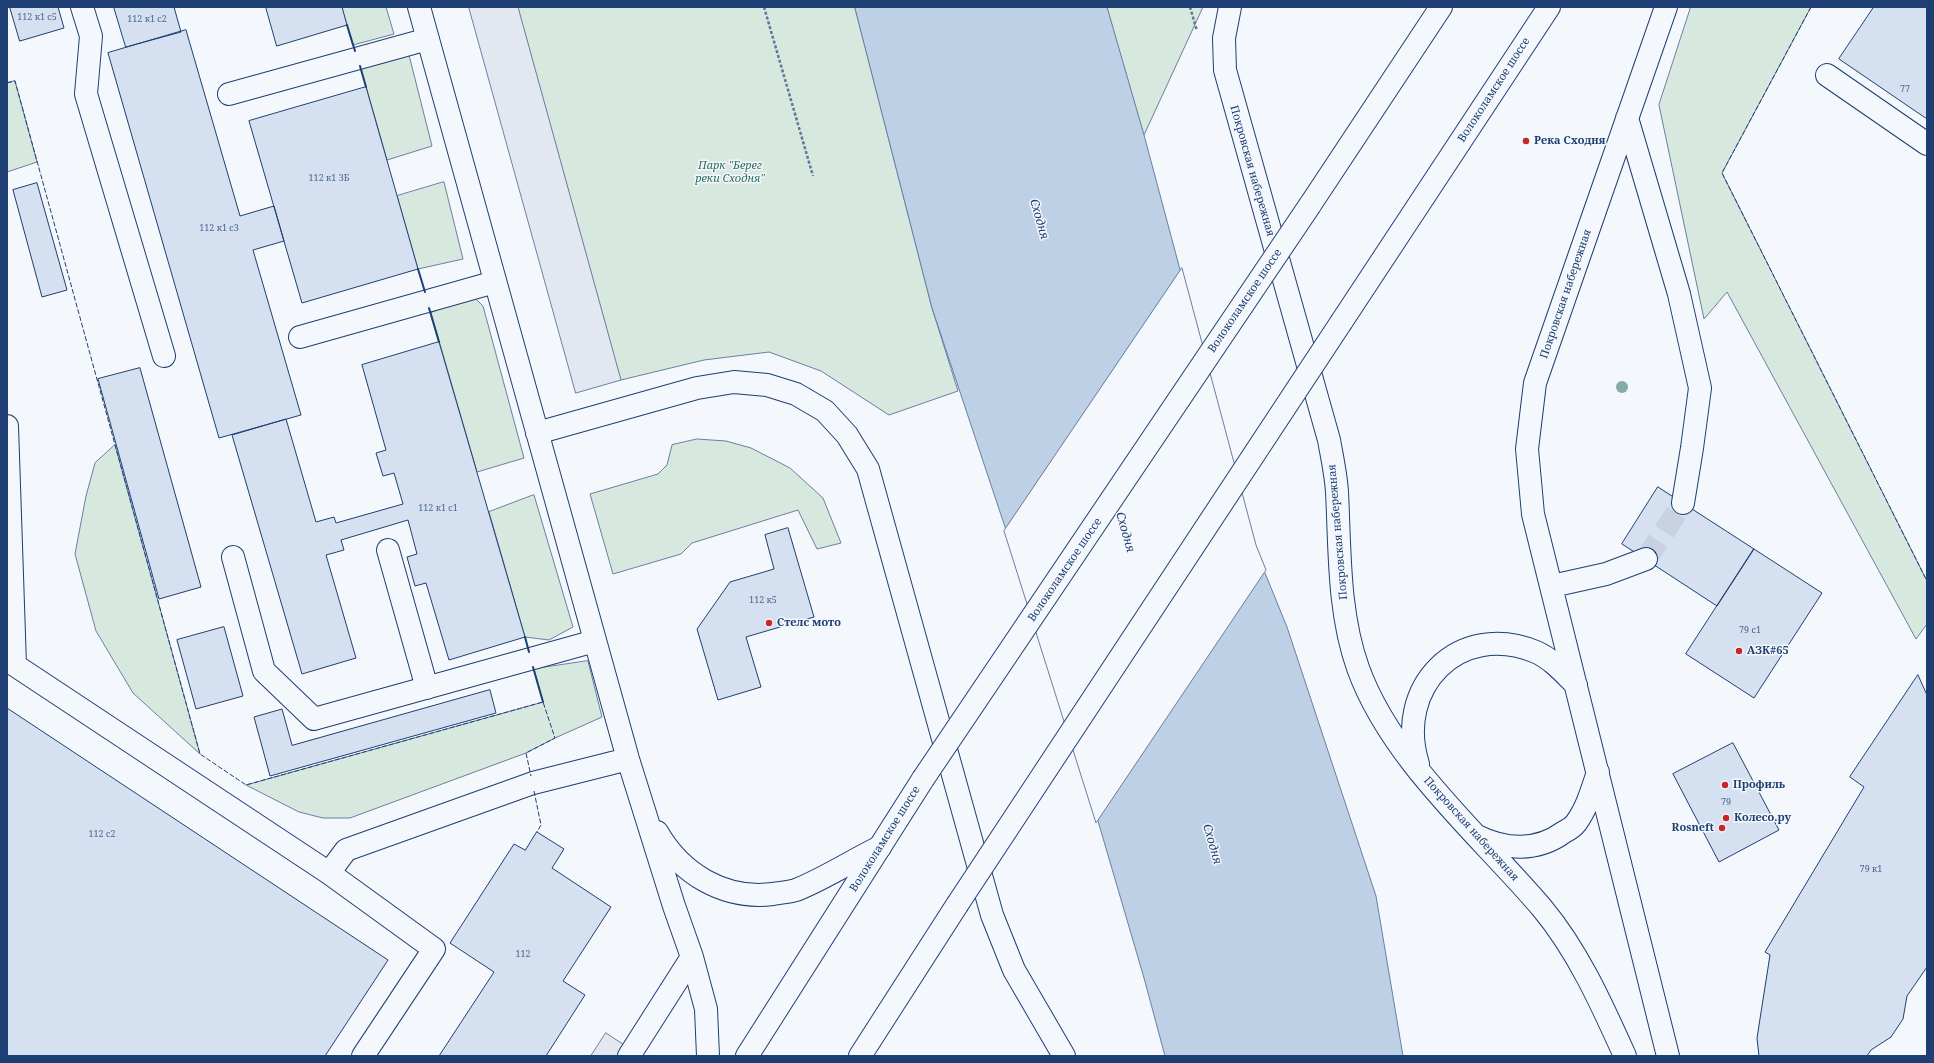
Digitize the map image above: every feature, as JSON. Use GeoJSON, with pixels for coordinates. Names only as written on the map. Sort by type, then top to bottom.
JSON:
{"type":"FeatureCollection","features":[{"type":"Feature","properties":{"kind":"street"},"geometry":{"type":"LineString","coordinates":[[82,7],[91,36],[86,94],[164,356]]}},
{"type":"Feature","properties":{"kind":"street"},"geometry":{"type":"LineString","coordinates":[[419,7],[628,759],[692,957],[706,1009],[708,1056]]}},
{"type":"Feature","properties":{"kind":"street","name":"Покровская набережная"},"geometry":{"type":"LineString","coordinates":[[1230,7],[1224,38],[1224,70],[1329,440],[1337,490],[1341,587],[1358,667],[1378,713],[1421,773],[1542,909],[1574,953],[1625,1056]]}},
{"type":"Feature","properties":{"kind":"street","name":"Волоколамское шоссе"},"geometry":{"type":"LineString","coordinates":[[747,1056],[923,779],[1310,205],[1441,7]]}},
{"type":"Feature","properties":{"kind":"street","name":"Волоколамское шоссе"},"geometry":{"type":"LineString","coordinates":[[860,1056],[957,905],[1549,7]]}},
{"type":"Feature","properties":{"kind":"street"},"geometry":{"type":"LineString","coordinates":[[1512,63],[1561,7]]}},
{"type":"Feature","properties":{"kind":"street","name":"Покровская набережная"},"geometry":{"type":"LineString","coordinates":[[1666,7],[1535,383],[1527,449],[1533,514],[1668,1056]]}},
{"type":"Feature","properties":{"kind":"street"},"geometry":{"type":"LineString","coordinates":[[229,94],[428,39]]}},
{"type":"Feature","properties":{"kind":"street"},"geometry":{"type":"LineString","coordinates":[[1827,76],[1927,144]]}},
{"type":"Feature","properties":{"kind":"street"},"geometry":{"type":"LineString","coordinates":[[1627,118],[1679,294],[1700,388],[1683,503]]}},
{"type":"Feature","properties":{"kind":"street"},"geometry":{"type":"LineString","coordinates":[[300,337],[495,282]]}},
{"type":"Feature","properties":{"kind":"street"},"geometry":{"type":"LineString","coordinates":[[537,433],[697,388],[734,382],[766,385],[796,394],[825,411],[848,434],[868,469],[992,915],[1014,970],[1064,1056]]}},
{"type":"Feature","properties":{"kind":"street"},"geometry":{"type":"LineString","coordinates":[[7,426],[11,663],[329,873],[434,950],[363,1056]]}},
{"type":"Feature","properties":{"kind":"street"},"geometry":{"type":"LineString","coordinates":[[388,550],[427,688]]}},
{"type":"Feature","properties":{"kind":"street"},"geometry":{"type":"LineString","coordinates":[[233,556],[264,671],[314,719],[595,641]]}},
{"type":"Feature","properties":{"kind":"street"},"geometry":{"type":"LineString","coordinates":[[1552,586],[1606,574],[1646,559]]}},
{"type":"Feature","properties":{"kind":"street"},"geometry":{"type":"LineString","coordinates":[[1421,773],[1413,748],[1412,722],[1420,696],[1430,677],[1446,662],[1464,650],[1484,644],[1500,643],[1520,646],[1538,653],[1558,666],[1576,685]]}},
{"type":"Feature","properties":{"kind":"street"},"geometry":{"type":"LineString","coordinates":[[329,873],[346,850],[532,783],[628,759]]}},
{"type":"Feature","properties":{"kind":"street"},"geometry":{"type":"LineString","coordinates":[[1474,834],[1493,844],[1513,847],[1535,845],[1555,839],[1575,824],[1589,801],[1598,772]]}},
{"type":"Feature","properties":{"kind":"street"},"geometry":{"type":"LineString","coordinates":[[641,803],[668,850],[672,854],[687,868],[713,885],[735,893],[760,896],[796,890],[880,846]]}},
{"type":"Feature","properties":{"kind":"street"},"geometry":{"type":"LineString","coordinates":[[628,1056],[692,957]]}},
{"type":"Feature","properties":{"kind":"path"},"geometry":{"type":"LineString","coordinates":[[764,7],[813,176]]}},
{"type":"Feature","properties":{"kind":"path"},"geometry":{"type":"LineString","coordinates":[[1190,7],[1196,28]]}},
{"type":"Feature","properties":{"kind":"green space"},"geometry":{"type":"Polygon","coordinates":[[[342,7],[386,7],[394,34],[353,45],[342,7]]]}},
{"type":"Feature","properties":{"kind":"green space","name":"Парк \"Берег реки Сходня\""},"geometry":{"type":"Polygon","coordinates":[[[518,7],[855,7],[932,308],[958,391],[889,415],[821,371],[769,352],[704,360],[621,380],[518,7]]]}},
{"type":"Feature","properties":{"kind":"green space"},"geometry":{"type":"Polygon","coordinates":[[[1107,7],[1203,7],[1144,135],[1107,7]]]}},
{"type":"Feature","properties":{"kind":"green space"},"geometry":{"type":"Polygon","coordinates":[[[1691,7],[1811,7],[1722,173],[1927,581],[1927,624],[1916,639],[1727,292],[1704,319],[1659,105],[1691,7]]]}},
{"type":"Feature","properties":{"kind":"green space"},"geometry":{"type":"Polygon","coordinates":[[[409,55],[432,146],[387,160],[361,69],[409,55]]]}},
{"type":"Feature","properties":{"kind":"green space"},"geometry":{"type":"Polygon","coordinates":[[[15,81],[37,162],[7,172],[7,83],[15,81]]]}},
{"type":"Feature","properties":{"kind":"green space"},"geometry":{"type":"Polygon","coordinates":[[[444,182],[463,259],[418,269],[397,196],[444,182]]]}},
{"type":"Feature","properties":{"kind":"green space"},"geometry":{"type":"Polygon","coordinates":[[[473,296],[483,306],[524,458],[477,472],[431,313],[473,296]]]}},
{"type":"Feature","properties":{"kind":"green space"},"geometry":{"type":"Polygon","coordinates":[[[697,439],[726,441],[751,448],[790,468],[823,498],[841,543],[817,549],[798,510],[692,543],[681,554],[613,574],[590,494],[658,474],[667,465],[672,445],[697,439]]]}},
{"type":"Feature","properties":{"kind":"green space"},"geometry":{"type":"Polygon","coordinates":[[[115,445],[200,754],[133,693],[96,631],[75,554],[86,496],[95,463],[115,445]]]}},
{"type":"Feature","properties":{"kind":"green space"},"geometry":{"type":"Polygon","coordinates":[[[534,495],[573,627],[549,640],[525,637],[489,512],[534,495]]]}},
{"type":"Feature","properties":{"kind":"green space"},"geometry":{"type":"Polygon","coordinates":[[[588,661],[602,717],[526,753],[350,818],[323,818],[299,812],[246,785],[543,702],[534,669],[588,661]]]}},
{"type":"Feature","properties":{"kind":"shaded area"},"geometry":{"type":"Polygon","coordinates":[[[469,7],[518,7],[621,380],[576,393],[469,7]]]}},
{"type":"Feature","properties":{"kind":"shaded area"},"geometry":{"type":"Polygon","coordinates":[[[606,1033],[641,1056],[591,1056],[606,1033]]]}},
{"type":"Feature","properties":{"kind":"water","name":"Сходня"},"geometry":{"type":"Polygon","coordinates":[[[855,7],[1107,7],[1144,135],[1254,546],[1287,627],[1376,896],[1403,1056],[1165,1056],[1144,978],[1086,780],[1007,533],[932,308],[855,7]]]}},
{"type":"Feature","properties":{"kind":"pier"},"geometry":{"type":"Polygon","coordinates":[[[1182,268],[1256,545],[1266,570],[1096,823],[1004,531],[1182,268]]]}},
{"type":"Feature","properties":{"kind":"building"},"geometry":{"type":"Polygon","coordinates":[[[10,7],[58,7],[64,28],[20,41],[10,7]]]}},
{"type":"Feature","properties":{"kind":"building"},"geometry":{"type":"Polygon","coordinates":[[[114,7],[174,7],[181,32],[126,47],[114,7]]]}},
{"type":"Feature","properties":{"kind":"building"},"geometry":{"type":"Polygon","coordinates":[[[266,7],[342,7],[347,25],[277,46],[266,7]]]}},
{"type":"Feature","properties":{"kind":"building"},"geometry":{"type":"Polygon","coordinates":[[[1874,7],[1927,7],[1927,119],[1839,59],[1874,7]]]}},
{"type":"Feature","properties":{"kind":"building"},"geometry":{"type":"Polygon","coordinates":[[[186,30],[240,216],[274,206],[284,241],[253,250],[301,415],[219,438],[108,53],[186,30]]]}},
{"type":"Feature","properties":{"kind":"building"},"geometry":{"type":"Polygon","coordinates":[[[366,87],[418,269],[302,303],[249,121],[366,87]]]}},
{"type":"Feature","properties":{"kind":"building"},"geometry":{"type":"Polygon","coordinates":[[[37,183],[67,290],[42,297],[13,190],[37,183]]]}},
{"type":"Feature","properties":{"kind":"building"},"geometry":{"type":"Polygon","coordinates":[[[439,342],[525,637],[449,660],[426,583],[415,586],[407,557],[417,554],[408,520],[341,540],[344,550],[326,555],[356,658],[302,674],[232,435],[286,419],[316,522],[334,517],[336,523],[403,504],[394,473],[383,476],[376,453],[386,450],[362,365],[439,342]]]}},
{"type":"Feature","properties":{"kind":"building"},"geometry":{"type":"Polygon","coordinates":[[[140,368],[201,587],[159,599],[98,379],[140,368]]]}},
{"type":"Feature","properties":{"kind":"building"},"geometry":{"type":"Polygon","coordinates":[[[1658,487],[1754,549],[1717,606],[1622,544],[1658,487]]]}},
{"type":"Feature","properties":{"kind":"building"},"geometry":{"type":"Polygon","coordinates":[[[788,528],[814,617],[746,637],[761,687],[718,700],[697,629],[730,582],[774,569],[765,535],[788,528]]]}},
{"type":"Feature","properties":{"kind":"building"},"geometry":{"type":"Polygon","coordinates":[[[1754,549],[1822,593],[1754,698],[1686,654],[1754,549]]]}},
{"type":"Feature","properties":{"kind":"building"},"geometry":{"type":"Polygon","coordinates":[[[224,627],[243,696],[196,709],[177,640],[224,627]]]}},
{"type":"Feature","properties":{"kind":"building"},"geometry":{"type":"Polygon","coordinates":[[[1918,675],[1927,695],[1927,967],[1907,996],[1903,1019],[1891,1037],[1871,1050],[1867,1056],[1759,1056],[1757,1038],[1770,955],[1765,952],[1864,787],[1850,777],[1918,675]]]}},
{"type":"Feature","properties":{"kind":"building"},"geometry":{"type":"Polygon","coordinates":[[[490,690],[496,713],[270,776],[254,717],[282,709],[292,745],[490,690]]]}},
{"type":"Feature","properties":{"kind":"building"},"geometry":{"type":"Polygon","coordinates":[[[7,708],[388,960],[325,1056],[7,1056],[7,708]]]}},
{"type":"Feature","properties":{"kind":"building"},"geometry":{"type":"Polygon","coordinates":[[[1733,743],[1779,830],[1719,862],[1673,774],[1733,743]]]}},
{"type":"Feature","properties":{"kind":"building"},"geometry":{"type":"Polygon","coordinates":[[[537,832],[564,849],[552,868],[611,907],[563,981],[585,995],[546,1056],[439,1056],[494,972],[450,943],[514,844],[525,850],[537,832]]]}},
{"type":"Feature","properties":{"kind":"tunnel"},"geometry":{"type":"LineString","coordinates":[[1646,559],[1683,503]]}},
{"type":"Feature","properties":{"kind":"fence"},"geometry":{"type":"LineString","coordinates":[[1811,7],[1722,173],[1927,581]]}},
{"type":"Feature","properties":{"kind":"fence"},"geometry":{"type":"LineString","coordinates":[[7,83],[15,81],[200,754],[246,785],[543,702],[555,738],[526,753],[531,776]]}},
{"type":"Feature","properties":{"kind":"fence"},"geometry":{"type":"LineString","coordinates":[[534,791],[541,825],[537,832]]}},
{"type":"Feature","properties":{"kind":"wall"},"geometry":{"type":"LineString","coordinates":[[347,25],[355,51]]}},
{"type":"Feature","properties":{"kind":"wall"},"geometry":{"type":"LineString","coordinates":[[360,66],[366,87]]}},
{"type":"Feature","properties":{"kind":"wall"},"geometry":{"type":"LineString","coordinates":[[418,269],[425,292]]}},
{"type":"Feature","properties":{"kind":"wall"},"geometry":{"type":"LineString","coordinates":[[429,308],[439,342]]}},
{"type":"Feature","properties":{"kind":"wall"},"geometry":{"type":"LineString","coordinates":[[525,637],[529,652]]}},
{"type":"Feature","properties":{"kind":"wall"},"geometry":{"type":"LineString","coordinates":[[533,667],[543,702]]}},
{"type":"Feature","properties":{"kind":"place","name":"Река Сходня"},"geometry":{"type":"Point","coordinates":[1526,141]}},
{"type":"Feature","properties":{"kind":"place","name":"Стелс мото"},"geometry":{"type":"Point","coordinates":[769,623]}},
{"type":"Feature","properties":{"kind":"place","name":"АЗК#65"},"geometry":{"type":"Point","coordinates":[1739,651]}},
{"type":"Feature","properties":{"kind":"place","name":"Профиль"},"geometry":{"type":"Point","coordinates":[1725,785]}},
{"type":"Feature","properties":{"kind":"place","name":"Колесо.ру"},"geometry":{"type":"Point","coordinates":[1726,818]}},
{"type":"Feature","properties":{"kind":"place","name":"Rosneft"},"geometry":{"type":"Point","coordinates":[1722,828]}}]}
